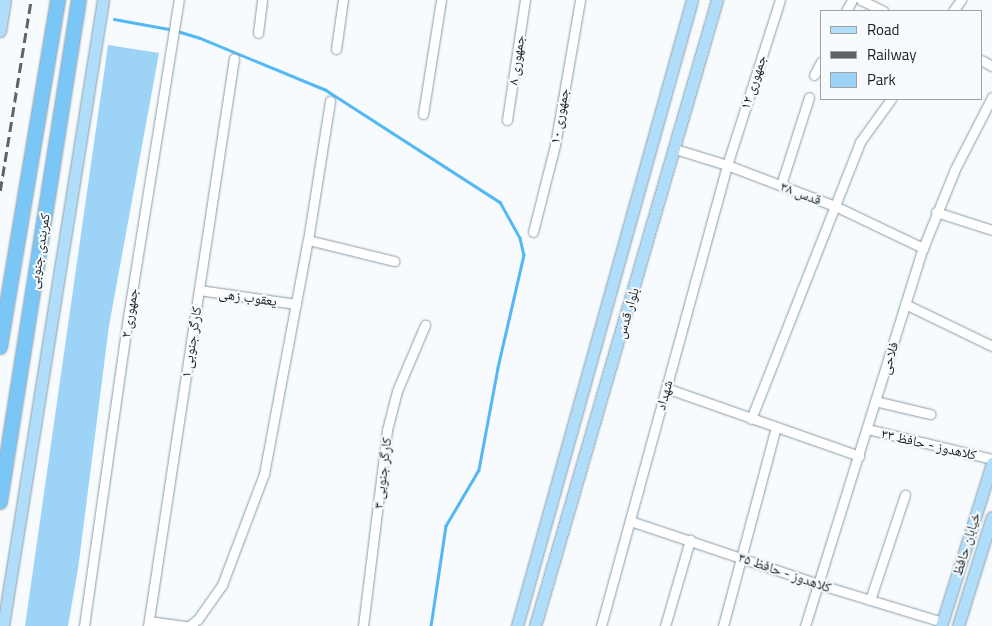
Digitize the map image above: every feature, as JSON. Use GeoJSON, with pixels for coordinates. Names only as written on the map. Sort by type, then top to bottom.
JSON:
{"type":"FeatureCollection","features":[{"type":"Feature","properties":{"kind":"highway","name":"کمربندی جنوبی"},"geometry":{"type":"LineString","coordinates":[[0,347],[58,0]]}},
{"type":"Feature","properties":{"kind":"highway","name":"کمربندی جنوبی"},"geometry":{"type":"LineString","coordinates":[[0,502],[79,0]]}},
{"type":"Feature","properties":{"kind":"main road"},"geometry":{"type":"LineString","coordinates":[[0,31],[5,0]]}},
{"type":"Feature","properties":{"kind":"main road"},"geometry":{"type":"LineString","coordinates":[[3,626],[103,0]]}},
{"type":"Feature","properties":{"kind":"main road","name":"بلوار قدس"},"geometry":{"type":"LineString","coordinates":[[517,626],[692,0]]}},
{"type":"Feature","properties":{"kind":"main road","name":"بلوار قدس"},"geometry":{"type":"LineString","coordinates":[[535,626],[675,148],[716,0]]}},
{"type":"Feature","properties":{"kind":"main road"},"geometry":{"type":"LineString","coordinates":[[619,261],[640,267]]}},
{"type":"Feature","properties":{"kind":"main road","name":"خیابان حافظ"},"geometry":{"type":"LineString","coordinates":[[941,624],[987,499],[992,463]]}},
{"type":"Feature","properties":{"kind":"main road","name":"خیابان حافظ"},"geometry":{"type":"LineString","coordinates":[[958,626],[989,538],[992,517]]}},
{"type":"Feature","properties":{"kind":"street","name":"جمهوری ۲"},"geometry":{"type":"LineString","coordinates":[[84,626],[128,318],[178,0]]}},
{"type":"Feature","properties":{"kind":"street"},"geometry":{"type":"LineString","coordinates":[[258,33],[262,0]]}},
{"type":"Feature","properties":{"kind":"street"},"geometry":{"type":"LineString","coordinates":[[336,48],[343,0]]}},
{"type":"Feature","properties":{"kind":"street"},"geometry":{"type":"LineString","coordinates":[[423,114],[441,0]]}},
{"type":"Feature","properties":{"kind":"street","name":"جمهوری ۸"},"geometry":{"type":"LineString","coordinates":[[507,120],[525,0]]}},
{"type":"Feature","properties":{"kind":"street","name":"جمهوری ۱۰"},"geometry":{"type":"LineString","coordinates":[[533,232],[554,144],[580,0]]}},
{"type":"Feature","properties":{"kind":"street","name":"جمهوری ۱۲"},"geometry":{"type":"LineString","coordinates":[[727,165],[780,0]]}},
{"type":"Feature","properties":{"kind":"street"},"geometry":{"type":"LineString","coordinates":[[861,0],[882,10]]}},
{"type":"Feature","properties":{"kind":"street","name":"کارگر جنوبی ۱"},"geometry":{"type":"LineString","coordinates":[[148,624],[234,58]]}},
{"type":"Feature","properties":{"kind":"street"},"geometry":{"type":"LineString","coordinates":[[814,75],[820,64]]}},
{"type":"Feature","properties":{"kind":"street"},"geometry":{"type":"LineString","coordinates":[[781,185],[809,96]]}},
{"type":"Feature","properties":{"kind":"street","name":"فلاحی"},"geometry":{"type":"LineString","coordinates":[[805,626],[922,248],[955,169],[992,97]]}},
{"type":"Feature","properties":{"kind":"street"},"geometry":{"type":"LineString","coordinates":[[752,419],[860,142],[890,100]]}},
{"type":"Feature","properties":{"kind":"street"},"geometry":{"type":"LineString","coordinates":[[148,624],[187,626],[198,619],[222,586],[264,474],[308,240],[330,101]]}},
{"type":"Feature","properties":{"kind":"street","name":"قدس ۳۸"},"geometry":{"type":"LineString","coordinates":[[675,148],[727,165],[835,206],[922,248]]}},
{"type":"Feature","properties":{"kind":"street","name":"شهداد"},"geometry":{"type":"LineString","coordinates":[[601,626],[727,165]]}},
{"type":"Feature","properties":{"kind":"street"},"geometry":{"type":"LineString","coordinates":[[936,212],[992,230]]}},
{"type":"Feature","properties":{"kind":"street"},"geometry":{"type":"LineString","coordinates":[[308,240],[394,261]]}},
{"type":"Feature","properties":{"kind":"street","name":"یعقوب زهی"},"geometry":{"type":"LineString","coordinates":[[199,290],[296,304]]}},
{"type":"Feature","properties":{"kind":"street"},"geometry":{"type":"LineString","coordinates":[[905,304],[992,346]]}},
{"type":"Feature","properties":{"kind":"street","name":"کارگر جنوبی ۳"},"geometry":{"type":"LineString","coordinates":[[363,626],[387,430],[397,391],[425,325]]}},
{"type":"Feature","properties":{"kind":"street"},"geometry":{"type":"LineString","coordinates":[[666,388],[859,456]]}},
{"type":"Feature","properties":{"kind":"street"},"geometry":{"type":"LineString","coordinates":[[875,401],[930,414]]}},
{"type":"Feature","properties":{"kind":"street"},"geometry":{"type":"LineString","coordinates":[[723,626],[776,428]]}},
{"type":"Feature","properties":{"kind":"street","name":"کلاهدوز - حافظ ۳۳"},"geometry":{"type":"LineString","coordinates":[[867,429],[992,459]]}},
{"type":"Feature","properties":{"kind":"street"},"geometry":{"type":"LineString","coordinates":[[870,600],[905,495]]}},
{"type":"Feature","properties":{"kind":"street","name":"کلاهدوز - حافظ ۳۵"},"geometry":{"type":"LineString","coordinates":[[630,520],[941,624]]}},
{"type":"Feature","properties":{"kind":"street"},"geometry":{"type":"LineString","coordinates":[[664,626],[690,540]]}},
{"type":"Feature","properties":{"kind":"green space"},"geometry":{"type":"Polygon","coordinates":[[[108,45],[159,53],[109,326],[78,569],[68,626],[25,626],[108,45]]]}},
{"type":"Feature","properties":{"kind":"waterway"},"geometry":{"type":"LineString","coordinates":[[114,19],[174,30],[200,38],[326,90],[500,202],[520,238],[524,255],[498,368],[479,470],[446,526],[431,626]]}},
{"type":"Feature","properties":{"kind":"railway"},"geometry":{"type":"LineString","coordinates":[[0,191],[31,0]]}}]}
